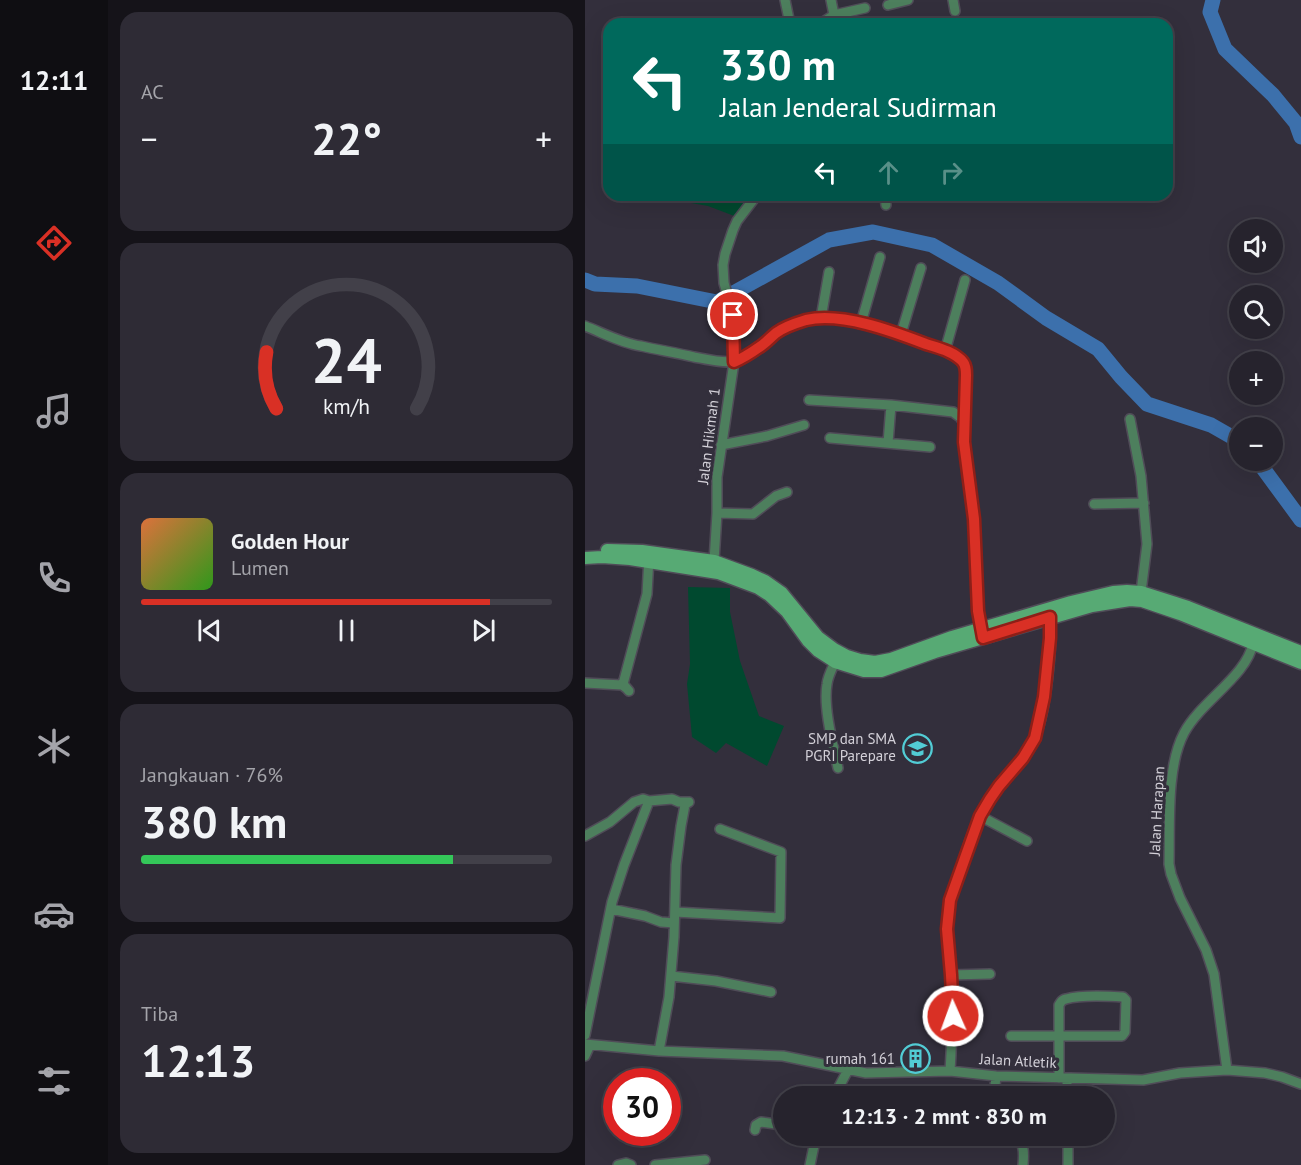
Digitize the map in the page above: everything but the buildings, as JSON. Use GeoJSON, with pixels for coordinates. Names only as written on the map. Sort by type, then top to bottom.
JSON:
{"type":"FeatureCollection","features":[{"type":"Feature","properties":{"kind":"main road"},"geometry":{"type":"LineString","coordinates":[[585,550],[714,561],[752,575],[782,593],[818,637],[834,649],[859,660],[876,662],[891,659],[952,637],[983,633]]}},
{"type":"Feature","properties":{"kind":"main road"},"geometry":{"type":"LineString","coordinates":[[585,558],[649,557],[718,573],[758,588],[787,612],[818,651],[835,662],[864,671],[881,671],[983,633],[1049,613],[1090,597],[1113,592],[1141,592],[1188,607],[1301,652]]}},
{"type":"Feature","properties":{"kind":"main road"},"geometry":{"type":"LineString","coordinates":[[1049,613],[1113,602],[1142,601],[1301,662]]}},
{"type":"Feature","properties":{"kind":"street"},"geometry":{"type":"LineString","coordinates":[[785,0],[789,18]]}},
{"type":"Feature","properties":{"kind":"street"},"geometry":{"type":"LineString","coordinates":[[831,0],[834,15]]}},
{"type":"Feature","properties":{"kind":"street"},"geometry":{"type":"LineString","coordinates":[[888,5],[908,0]]}},
{"type":"Feature","properties":{"kind":"street"},"geometry":{"type":"LineString","coordinates":[[953,0],[955,11]]}},
{"type":"Feature","properties":{"kind":"street"},"geometry":{"type":"LineString","coordinates":[[829,18],[865,8]]}},
{"type":"Feature","properties":{"kind":"street","name":"Jalan Hikmah 1"},"geometry":{"type":"LineString","coordinates":[[714,561],[717,477],[734,362],[733,315],[724,283],[723,266],[728,242],[737,221],[752,201]]}},
{"type":"Feature","properties":{"kind":"street"},"geometry":{"type":"LineString","coordinates":[[861,323],[880,256]]}},
{"type":"Feature","properties":{"kind":"street"},"geometry":{"type":"LineString","coordinates":[[901,334],[921,268]]}},
{"type":"Feature","properties":{"kind":"street"},"geometry":{"type":"LineString","coordinates":[[821,318],[829,272]]}},
{"type":"Feature","properties":{"kind":"street"},"geometry":{"type":"LineString","coordinates":[[945,351],[965,280]]}},
{"type":"Feature","properties":{"kind":"street"},"geometry":{"type":"LineString","coordinates":[[585,326],[641,346],[710,360],[734,362],[761,346],[778,332],[806,320],[840,319],[901,334],[955,356],[965,364],[964,442],[974,519],[978,611],[983,633]]}},
{"type":"Feature","properties":{"kind":"street"},"geometry":{"type":"LineString","coordinates":[[809,400],[891,405],[953,412],[964,423]]}},
{"type":"Feature","properties":{"kind":"street"},"geometry":{"type":"LineString","coordinates":[[888,443],[891,405]]}},
{"type":"Feature","properties":{"kind":"street"},"geometry":{"type":"LineString","coordinates":[[1130,419],[1141,476],[1147,544],[1141,592]]}},
{"type":"Feature","properties":{"kind":"street"},"geometry":{"type":"LineString","coordinates":[[721,445],[767,436],[804,425]]}},
{"type":"Feature","properties":{"kind":"street"},"geometry":{"type":"LineString","coordinates":[[830,438],[930,447]]}},
{"type":"Feature","properties":{"kind":"street"},"geometry":{"type":"LineString","coordinates":[[717,513],[753,514],[775,496],[787,492]]}},
{"type":"Feature","properties":{"kind":"street"},"geometry":{"type":"LineString","coordinates":[[1093,504],[1144,503]]}},
{"type":"Feature","properties":{"kind":"street"},"geometry":{"type":"LineString","coordinates":[[585,683],[622,685],[629,691],[623,684],[647,594],[649,557]]}},
{"type":"Feature","properties":{"kind":"street"},"geometry":{"type":"LineString","coordinates":[[950,1071],[953,1016],[947,929],[950,900],[980,816],[994,792],[1023,758],[1035,738],[1044,697],[1050,638],[1049,613]]}},
{"type":"Feature","properties":{"kind":"street","name":"Jalan Harapan"},"geometry":{"type":"LineString","coordinates":[[1227,1070],[1214,974],[1206,950],[1180,898],[1169,864],[1172,777],[1185,732],[1196,715],[1236,674],[1252,651],[1253,643]]}},
{"type":"Feature","properties":{"kind":"street"},"geometry":{"type":"LineString","coordinates":[[835,662],[827,685],[827,702],[838,768]]}},
{"type":"Feature","properties":{"kind":"street"},"geometry":{"type":"LineString","coordinates":[[585,836],[610,822],[634,802],[672,799],[689,802],[685,805],[677,851],[671,976],[659,1051]]}},
{"type":"Feature","properties":{"kind":"street"},"geometry":{"type":"LineString","coordinates":[[585,1035],[611,909],[624,865],[649,801]]}},
{"type":"Feature","properties":{"kind":"street"},"geometry":{"type":"LineString","coordinates":[[980,816],[1027,841]]}},
{"type":"Feature","properties":{"kind":"street"},"geometry":{"type":"LineString","coordinates":[[675,912],[780,918],[781,852],[720,829]]}},
{"type":"Feature","properties":{"kind":"street"},"geometry":{"type":"LineString","coordinates":[[611,909],[661,922],[674,923]]}},
{"type":"Feature","properties":{"kind":"street"},"geometry":{"type":"LineString","coordinates":[[951,975],[990,974]]}},
{"type":"Feature","properties":{"kind":"street"},"geometry":{"type":"LineString","coordinates":[[671,976],[716,981],[771,992]]}},
{"type":"Feature","properties":{"kind":"street"},"geometry":{"type":"LineString","coordinates":[[1011,1036],[1059,1036],[1122,1036],[1125,1032],[1126,1000],[1123,997],[1064,999],[1059,1005],[1059,1036],[1065,1086]]}},
{"type":"Feature","properties":{"kind":"street"},"geometry":{"type":"LineString","coordinates":[[585,1056],[588,1044]]}},
{"type":"Feature","properties":{"kind":"street","name":"Jalan Atletik"},"geometry":{"type":"LineString","coordinates":[[588,1044],[659,1051],[783,1056],[848,1070],[880,1073],[950,1071],[996,1076],[1143,1080],[1180,1073],[1227,1070],[1265,1073],[1301,1084]]}},
{"type":"Feature","properties":{"kind":"street"},"geometry":{"type":"LineString","coordinates":[[839,1086],[848,1070]]}},
{"type":"Feature","properties":{"kind":"street"},"geometry":{"type":"LineString","coordinates":[[995,1086],[996,1076]]}},
{"type":"Feature","properties":{"kind":"street"},"geometry":{"type":"LineString","coordinates":[[755,1130],[756,1125],[761,1122],[773,1124]]}},
{"type":"Feature","properties":{"kind":"street"},"geometry":{"type":"LineString","coordinates":[[810,1165],[814,1146]]}},
{"type":"Feature","properties":{"kind":"street"},"geometry":{"type":"LineString","coordinates":[[1021,1146],[1023,1165]]}},
{"type":"Feature","properties":{"kind":"street"},"geometry":{"type":"LineString","coordinates":[[1068,1146],[1068,1165]]}},
{"type":"Feature","properties":{"kind":"street"},"geometry":{"type":"LineString","coordinates":[[655,1165],[705,1160]]}},
{"type":"Feature","properties":{"kind":"street"},"geometry":{"type":"LineString","coordinates":[[618,1165],[631,1165]]}},
{"type":"Feature","properties":{"kind":"green space"},"geometry":{"type":"Polygon","coordinates":[[[680,201],[748,201],[737,217],[708,206],[680,201]]]}},
{"type":"Feature","properties":{"kind":"green space"},"geometry":{"type":"Polygon","coordinates":[[[688,587],[730,588],[730,612],[740,661],[759,716],[784,726],[767,766],[726,743],[716,753],[692,737],[687,684],[690,664],[688,587]]]}},
{"type":"Feature","properties":{"kind":"waterway"},"geometry":{"type":"LineString","coordinates":[[1213,0],[1210,12],[1225,49],[1273,95],[1296,123],[1301,137]]}},
{"type":"Feature","properties":{"kind":"waterway"},"geometry":{"type":"LineString","coordinates":[[585,280],[595,284],[637,286],[717,302],[829,240],[873,232],[932,245],[998,283],[1046,318],[1098,349],[1147,404],[1211,425],[1229,435]]}},
{"type":"Feature","properties":{"kind":"waterway"},"geometry":{"type":"LineString","coordinates":[[1265,471],[1301,520]]}},
{"type":"Feature","properties":{"kind":"place","name":"SMP dan SMA PGRI Parepare"},"geometry":{"type":"Point","coordinates":[917,748]}},
{"type":"Feature","properties":{"kind":"place","name":"rumah 161"},"geometry":{"type":"Point","coordinates":[916,1059]}},
{"type":"Feature","properties":{"kind":"route"},"geometry":{"type":"LineString","coordinates":[[733,315],[734,362],[791,325],[821,318],[861,323],[901,334],[945,351],[962,361],[965,364],[966,375],[964,442],[974,519],[978,611],[983,638],[1050,617],[1049,657],[1044,697],[1035,738],[980,816],[950,900],[947,929],[953,1016]]}}]}
